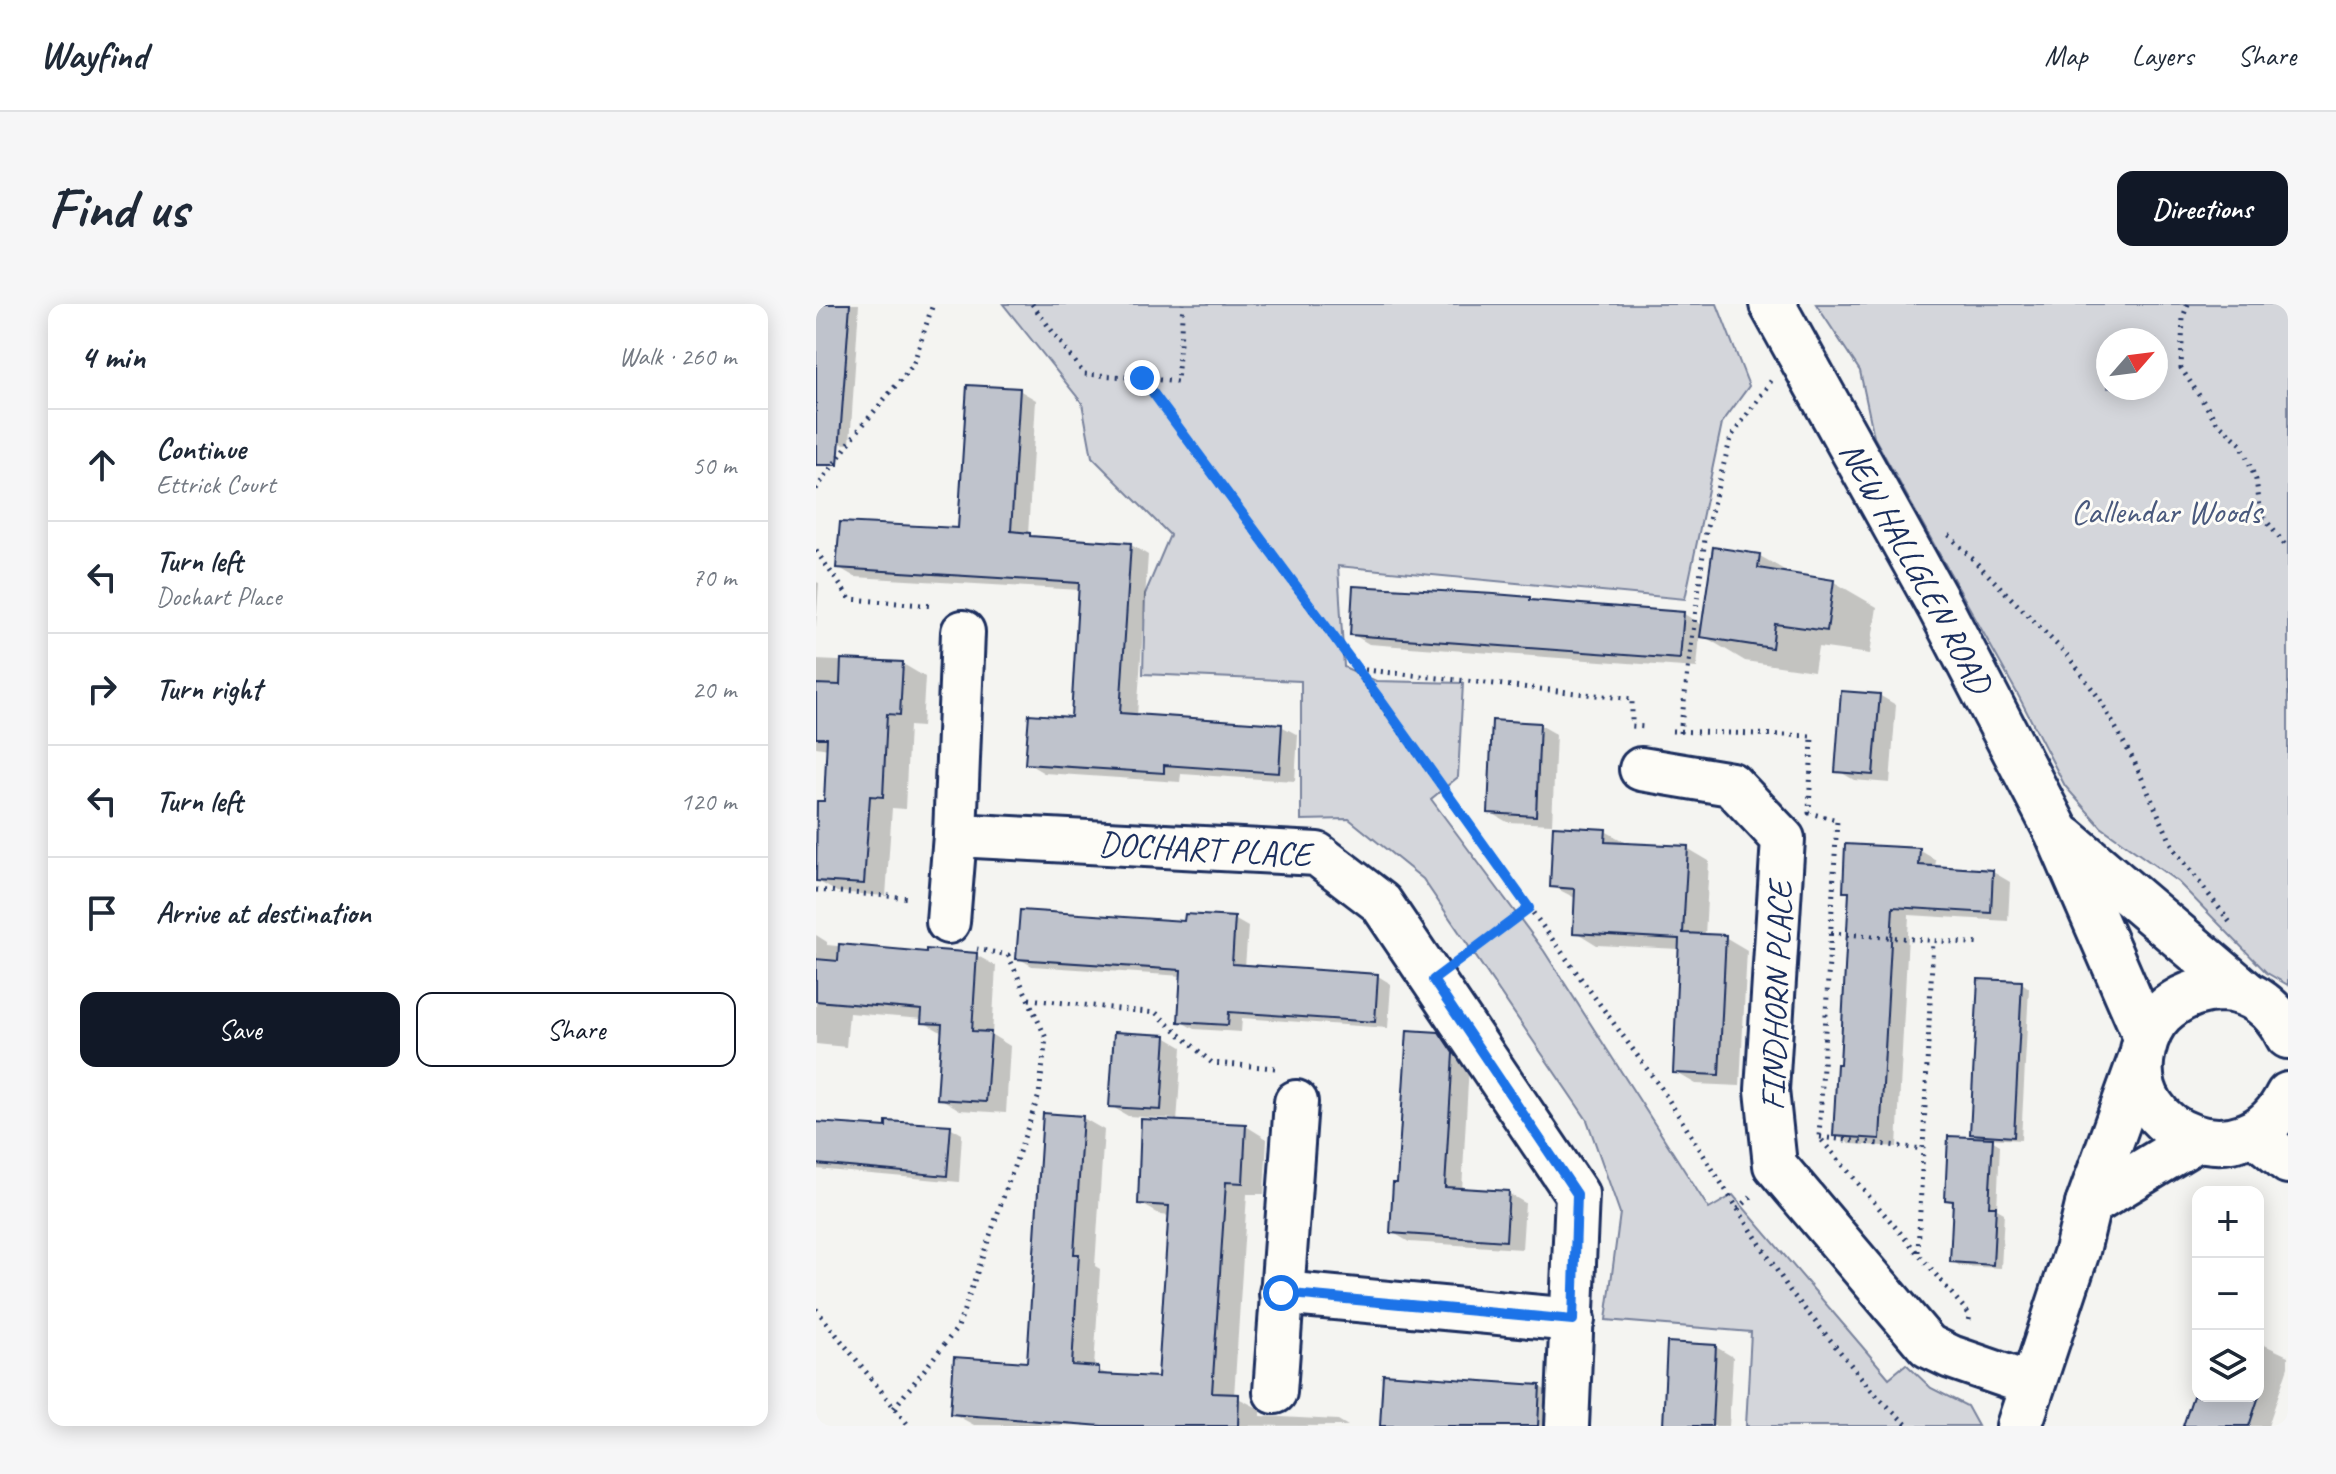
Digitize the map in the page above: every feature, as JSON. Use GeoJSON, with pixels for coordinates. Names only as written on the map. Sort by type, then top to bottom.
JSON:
{"type":"FeatureCollection","features":[{"type":"Feature","properties":{"kind":"street","name":"NEW HALLGLEN ROAD"},"geometry":{"type":"LineString","coordinates":[[1772,304],[1941,609],[2057,832],[2144,1048],[2142,1080],[2150,1100],[2162,1118],[2179,1132],[2197,1139]]}},
{"type":"Feature","properties":{"kind":"street"},"geometry":{"type":"LineString","coordinates":[[948,912],[955,835],[963,632]]}},
{"type":"Feature","properties":{"kind":"street","name":"FINDHORN PLACE"},"geometry":{"type":"LineString","coordinates":[[1658,772],[1731,784],[1783,839],[1767,1090],[1775,1165],[1928,1346],[2032,1385]]}},
{"type":"Feature","properties":{"kind":"street","name":"NEW HALLGLEN ROAD"},"geometry":{"type":"LineString","coordinates":[[2057,832],[2247,994],[2263,1004],[2277,1017],[2288,1036]]}},
{"type":"Feature","properties":{"kind":"street","name":"DOCHART PLACE"},"geometry":{"type":"LineString","coordinates":[[955,835],[1317,854],[1381,903],[1577,1194],[1567,1426]]}},
{"type":"Feature","properties":{"kind":"street"},"geometry":{"type":"LineString","coordinates":[[2019,1426],[2077,1251],[2088,1205],[2157,1018],[2173,1003],[2191,993],[2229,989],[2247,994]]}},
{"type":"Feature","properties":{"kind":"street"},"geometry":{"type":"LineString","coordinates":[[2088,1205],[2197,1139],[2216,1142],[2254,1134],[2270,1122],[2288,1095]]}},
{"type":"Feature","properties":{"kind":"street"},"geometry":{"type":"LineString","coordinates":[[1275,1392],[1296,1102]]}},
{"type":"Feature","properties":{"kind":"street"},"geometry":{"type":"LineString","coordinates":[[2254,1134],[2288,1162]]}},
{"type":"Feature","properties":{"kind":"street"},"geometry":{"type":"LineString","coordinates":[[1281,1293],[1573,1320]]}},
{"type":"Feature","properties":{"kind":"path"},"geometry":{"type":"LineString","coordinates":[[816,489],[857,432],[913,365],[933,304]]}},
{"type":"Feature","properties":{"kind":"path"},"geometry":{"type":"LineString","coordinates":[[1032,304],[1084,374],[1177,382],[1183,304]]}},
{"type":"Feature","properties":{"kind":"path"},"geometry":{"type":"LineString","coordinates":[[2188,304],[2183,317],[2181,368],[2216,421],[2241,444],[2256,480],[2261,514],[2288,549]]}},
{"type":"Feature","properties":{"kind":"path"},"geometry":{"type":"LineString","coordinates":[[1142,378],[1379,698],[1661,1088],[1790,1291],[1874,1393],[1908,1426]]}},
{"type":"Feature","properties":{"kind":"path"},"geometry":{"type":"LineString","coordinates":[[1658,772],[1706,531],[1731,437],[1762,392]]}},
{"type":"Feature","properties":{"kind":"path"},"geometry":{"type":"LineString","coordinates":[[1936,526],[1949,535],[2076,666],[2099,698],[2134,761],[2174,849],[2238,932]]}},
{"type":"Feature","properties":{"kind":"path"},"geometry":{"type":"LineString","coordinates":[[816,551],[850,599],[962,608],[963,632]]}},
{"type":"Feature","properties":{"kind":"path"},"geometry":{"type":"LineString","coordinates":[[816,890],[948,912],[945,943],[1008,955],[1046,1038],[1039,1095],[958,1327],[894,1408]]}},
{"type":"Feature","properties":{"kind":"path"},"geometry":{"type":"LineString","coordinates":[[1433,980],[1529,908]]}},
{"type":"Feature","properties":{"kind":"path"},"geometry":{"type":"LineString","coordinates":[[1831,933],[1982,944]]}},
{"type":"Feature","properties":{"kind":"path"},"geometry":{"type":"LineString","coordinates":[[1917,1253],[1933,941]]}},
{"type":"Feature","properties":{"kind":"path"},"geometry":{"type":"LineString","coordinates":[[1028,999],[1156,1013],[1212,1063],[1298,1070],[1296,1102]]}},
{"type":"Feature","properties":{"kind":"path"},"geometry":{"type":"LineString","coordinates":[[1819,1137],[1923,1149]]}},
{"type":"Feature","properties":{"kind":"path"},"geometry":{"type":"LineString","coordinates":[[816,1309],[909,1426]]}},
{"type":"Feature","properties":{"kind":"green space"},"geometry":{"type":"Polygon","coordinates":[[[1003,304],[1717,304],[1749,386],[1722,423],[1685,599],[1338,566],[1344,667],[1376,681],[1463,683],[1458,777],[1431,799],[1544,951],[1709,1209],[1733,1195],[1889,1378],[1906,1364],[1931,1388],[1967,1406],[1978,1426],[1746,1426],[1751,1332],[1606,1320],[1620,1213],[1587,1120],[1423,879],[1349,819],[1301,820],[1301,681],[1143,674],[1145,594],[1170,535],[1092,457],[1082,403],[1003,304]]]}},
{"type":"Feature","properties":{"kind":"green space","name":"Callendar Woods"},"geometry":{"type":"Polygon","coordinates":[[[1816,304],[2288,304],[2288,985],[2267,973],[2178,882],[2101,827],[2065,786],[2017,693],[1874,437],[1860,371],[1816,304]]]}},
{"type":"Feature","properties":{"kind":"building"},"geometry":{"type":"Polygon","coordinates":[[[816,304],[850,304],[838,465],[816,465],[816,304]]]}},
{"type":"Feature","properties":{"kind":"building"},"geometry":{"type":"Polygon","coordinates":[[[967,385],[1020,388],[1011,531],[1030,533],[1030,536],[1131,543],[1120,713],[1282,724],[1279,773],[1164,765],[1164,773],[1025,764],[1029,714],[1071,717],[1079,583],[836,568],[840,522],[958,528],[967,385]]]}},
{"type":"Feature","properties":{"kind":"building"},"geometry":{"type":"Polygon","coordinates":[[[1713,547],[1760,554],[1758,568],[1834,580],[1827,631],[1775,624],[1772,648],[1700,637],[1713,547]]]}},
{"type":"Feature","properties":{"kind":"building"},"geometry":{"type":"Polygon","coordinates":[[[1353,586],[1494,594],[1530,597],[1530,600],[1684,612],[1680,659],[1350,635],[1353,586]]]}},
{"type":"Feature","properties":{"kind":"building"},"geometry":{"type":"Polygon","coordinates":[[[841,659],[903,662],[900,715],[887,714],[883,797],[870,796],[864,884],[816,881],[817,801],[824,801],[827,738],[816,738],[816,684],[840,685],[841,659]]]}},
{"type":"Feature","properties":{"kind":"building"},"geometry":{"type":"Polygon","coordinates":[[[1841,691],[1880,694],[1873,775],[1835,772],[1841,691]]]}},
{"type":"Feature","properties":{"kind":"building"},"geometry":{"type":"Polygon","coordinates":[[[1492,720],[1540,723],[1536,816],[1488,813],[1492,720]]]}},
{"type":"Feature","properties":{"kind":"building"},"geometry":{"type":"Polygon","coordinates":[[[1553,826],[1606,829],[1605,842],[1688,846],[1683,933],[1726,935],[1719,1075],[1673,1073],[1679,939],[1573,933],[1575,889],[1550,887],[1553,826]]]}},
{"type":"Feature","properties":{"kind":"building"},"geometry":{"type":"Polygon","coordinates":[[[1845,844],[1920,848],[1919,865],[1993,870],[1991,913],[1893,907],[1880,1139],[1833,1136],[1849,892],[1843,892],[1845,844]]]}},
{"type":"Feature","properties":{"kind":"building"},"geometry":{"type":"Polygon","coordinates":[[[1020,910],[1184,921],[1185,914],[1235,917],[1232,964],[1378,974],[1375,1022],[1229,1012],[1228,1025],[1178,1022],[1181,970],[1016,959],[1020,910]]]}},
{"type":"Feature","properties":{"kind":"building"},"geometry":{"type":"Polygon","coordinates":[[[839,944],[977,953],[972,1031],[991,1032],[986,1102],[937,1099],[942,1024],[921,1023],[922,1010],[816,1001],[816,959],[838,961],[839,944]]]}},
{"type":"Feature","properties":{"kind":"building"},"geometry":{"type":"Polygon","coordinates":[[[1978,979],[2022,981],[2014,1137],[1970,1134],[1978,979]]]}},
{"type":"Feature","properties":{"kind":"building"},"geometry":{"type":"Polygon","coordinates":[[[1407,1030],[1439,1032],[1453,1053],[1445,1187],[1509,1191],[1506,1241],[1390,1233],[1393,1183],[1397,1183],[1407,1030]]]}},
{"type":"Feature","properties":{"kind":"building"},"geometry":{"type":"Polygon","coordinates":[[[1114,1032],[1166,1035],[1161,1110],[1109,1107],[1114,1032]]]}},
{"type":"Feature","properties":{"kind":"building"},"geometry":{"type":"Polygon","coordinates":[[[1043,1113],[1083,1116],[1074,1254],[1079,1254],[1072,1365],[1099,1367],[1099,1374],[1158,1377],[1169,1206],[1138,1204],[1141,1119],[1246,1124],[1243,1183],[1226,1182],[1212,1393],[1239,1394],[1238,1426],[1102,1426],[950,1414],[954,1357],[1027,1362],[1043,1113]]]}},
{"type":"Feature","properties":{"kind":"building"},"geometry":{"type":"Polygon","coordinates":[[[886,1121],[951,1125],[947,1176],[816,1164],[816,1122],[886,1127],[886,1121]]]}},
{"type":"Feature","properties":{"kind":"building"},"geometry":{"type":"Polygon","coordinates":[[[1948,1136],[1993,1138],[1989,1206],[1996,1206],[1993,1265],[1950,1262],[1953,1201],[1945,1200],[1948,1136]]]}},
{"type":"Feature","properties":{"kind":"building"},"geometry":{"type":"Polygon","coordinates":[[[1667,1342],[1716,1345],[1712,1426],[1663,1426],[1667,1342]]]}},
{"type":"Feature","properties":{"kind":"building"},"geometry":{"type":"Polygon","coordinates":[[[1383,1374],[1540,1385],[1538,1426],[1380,1426],[1383,1374]]]}},
{"type":"Feature","properties":{"kind":"building"},"geometry":{"type":"Polygon","coordinates":[[[2192,1399],[2192,1402],[2257,1402],[2249,1426],[2183,1426],[2192,1399]]]}},
{"type":"Feature","properties":{"kind":"route"},"geometry":{"type":"LineString","coordinates":[[1142,378],[1379,698],[1529,908],[1433,980],[1577,1194],[1573,1320],[1281,1293]]}}]}
